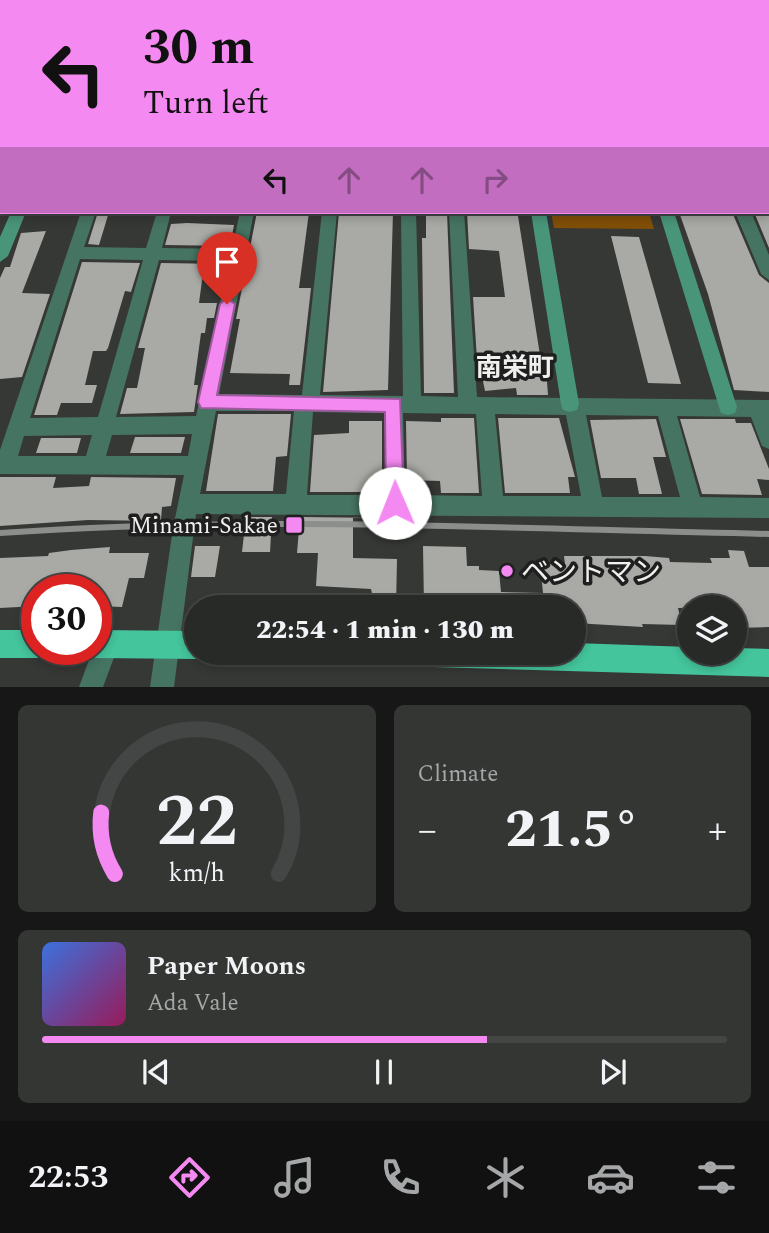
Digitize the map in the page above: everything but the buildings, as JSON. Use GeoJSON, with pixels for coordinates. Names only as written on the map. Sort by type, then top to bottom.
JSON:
{"type":"FeatureCollection","features":[{"type":"Feature","properties":{"kind":"highway"},"geometry":{"type":"LineString","coordinates":[[0,644],[21,644]]}},
{"type":"Feature","properties":{"kind":"highway"},"geometry":{"type":"LineString","coordinates":[[112,644],[184,645]]}},
{"type":"Feature","properties":{"kind":"highway"},"geometry":{"type":"LineString","coordinates":[[586,658],[769,663]]}},
{"type":"Feature","properties":{"kind":"street"},"geometry":{"type":"LineString","coordinates":[[32,0],[45,0]]}},
{"type":"Feature","properties":{"kind":"street"},"geometry":{"type":"LineString","coordinates":[[0,256],[17,214]]}},
{"type":"Feature","properties":{"kind":"street"},"geometry":{"type":"LineString","coordinates":[[87,214],[2,465],[194,466]]}},
{"type":"Feature","properties":{"kind":"street"},"geometry":{"type":"LineString","coordinates":[[94,464],[163,214]]}},
{"type":"Feature","properties":{"kind":"street"},"geometry":{"type":"LineString","coordinates":[[162,687],[165,644],[194,466],[247,214]]}},
{"type":"Feature","properties":{"kind":"street"},"geometry":{"type":"LineString","coordinates":[[296,503],[303,412],[313,391],[330,214]]}},
{"type":"Feature","properties":{"kind":"street"},"geometry":{"type":"LineString","coordinates":[[395,503],[403,405],[409,214]]}},
{"type":"Feature","properties":{"kind":"street"},"geometry":{"type":"LineString","coordinates":[[457,214],[477,405],[494,504]]}},
{"type":"Feature","properties":{"kind":"street"},"geometry":{"type":"LineString","coordinates":[[538,214],[570,404],[577,416],[593,505]]}},
{"type":"Feature","properties":{"kind":"street"},"geometry":{"type":"LineString","coordinates":[[667,214],[728,407]]}},
{"type":"Feature","properties":{"kind":"street"},"geometry":{"type":"LineString","coordinates":[[744,214],[769,274]]}},
{"type":"Feature","properties":{"kind":"street"},"geometry":{"type":"LineString","coordinates":[[75,253],[237,255]]}},
{"type":"Feature","properties":{"kind":"street"},"geometry":{"type":"LineString","coordinates":[[207,402],[763,408],[769,440]]}},
{"type":"Feature","properties":{"kind":"street"},"geometry":{"type":"LineString","coordinates":[[665,406],[693,507]]}},
{"type":"Feature","properties":{"kind":"street"},"geometry":{"type":"LineString","coordinates":[[17,427],[202,425]]}},
{"type":"Feature","properties":{"kind":"street"},"geometry":{"type":"LineString","coordinates":[[188,504],[395,503],[769,508]]}},
{"type":"Feature","properties":{"kind":"street"},"geometry":{"type":"LineString","coordinates":[[91,687],[96,665]]}},
{"type":"Feature","properties":{"kind":"shaded area"},"geometry":{"type":"Polygon","coordinates":[[[551,214],[650,214],[654,229],[554,228],[551,214]]]}},
{"type":"Feature","properties":{"kind":"railway"},"geometry":{"type":"LineString","coordinates":[[0,533],[288,524],[769,534]]}},
{"type":"Feature","properties":{"kind":"place","name":"Minami-Sakae"},"geometry":{"type":"Point","coordinates":[294,525]}},
{"type":"Feature","properties":{"kind":"place","name":"ベントマン"},"geometry":{"type":"Point","coordinates":[507,571]}},
{"type":"Feature","properties":{"kind":"district","name":"南栄町"},"geometry":{"type":"Point","coordinates":[515,367]}},
{"type":"Feature","properties":{"kind":"route"},"geometry":{"type":"LineString","coordinates":[[227,304],[207,402],[394,405],[395,503]]}}]}
